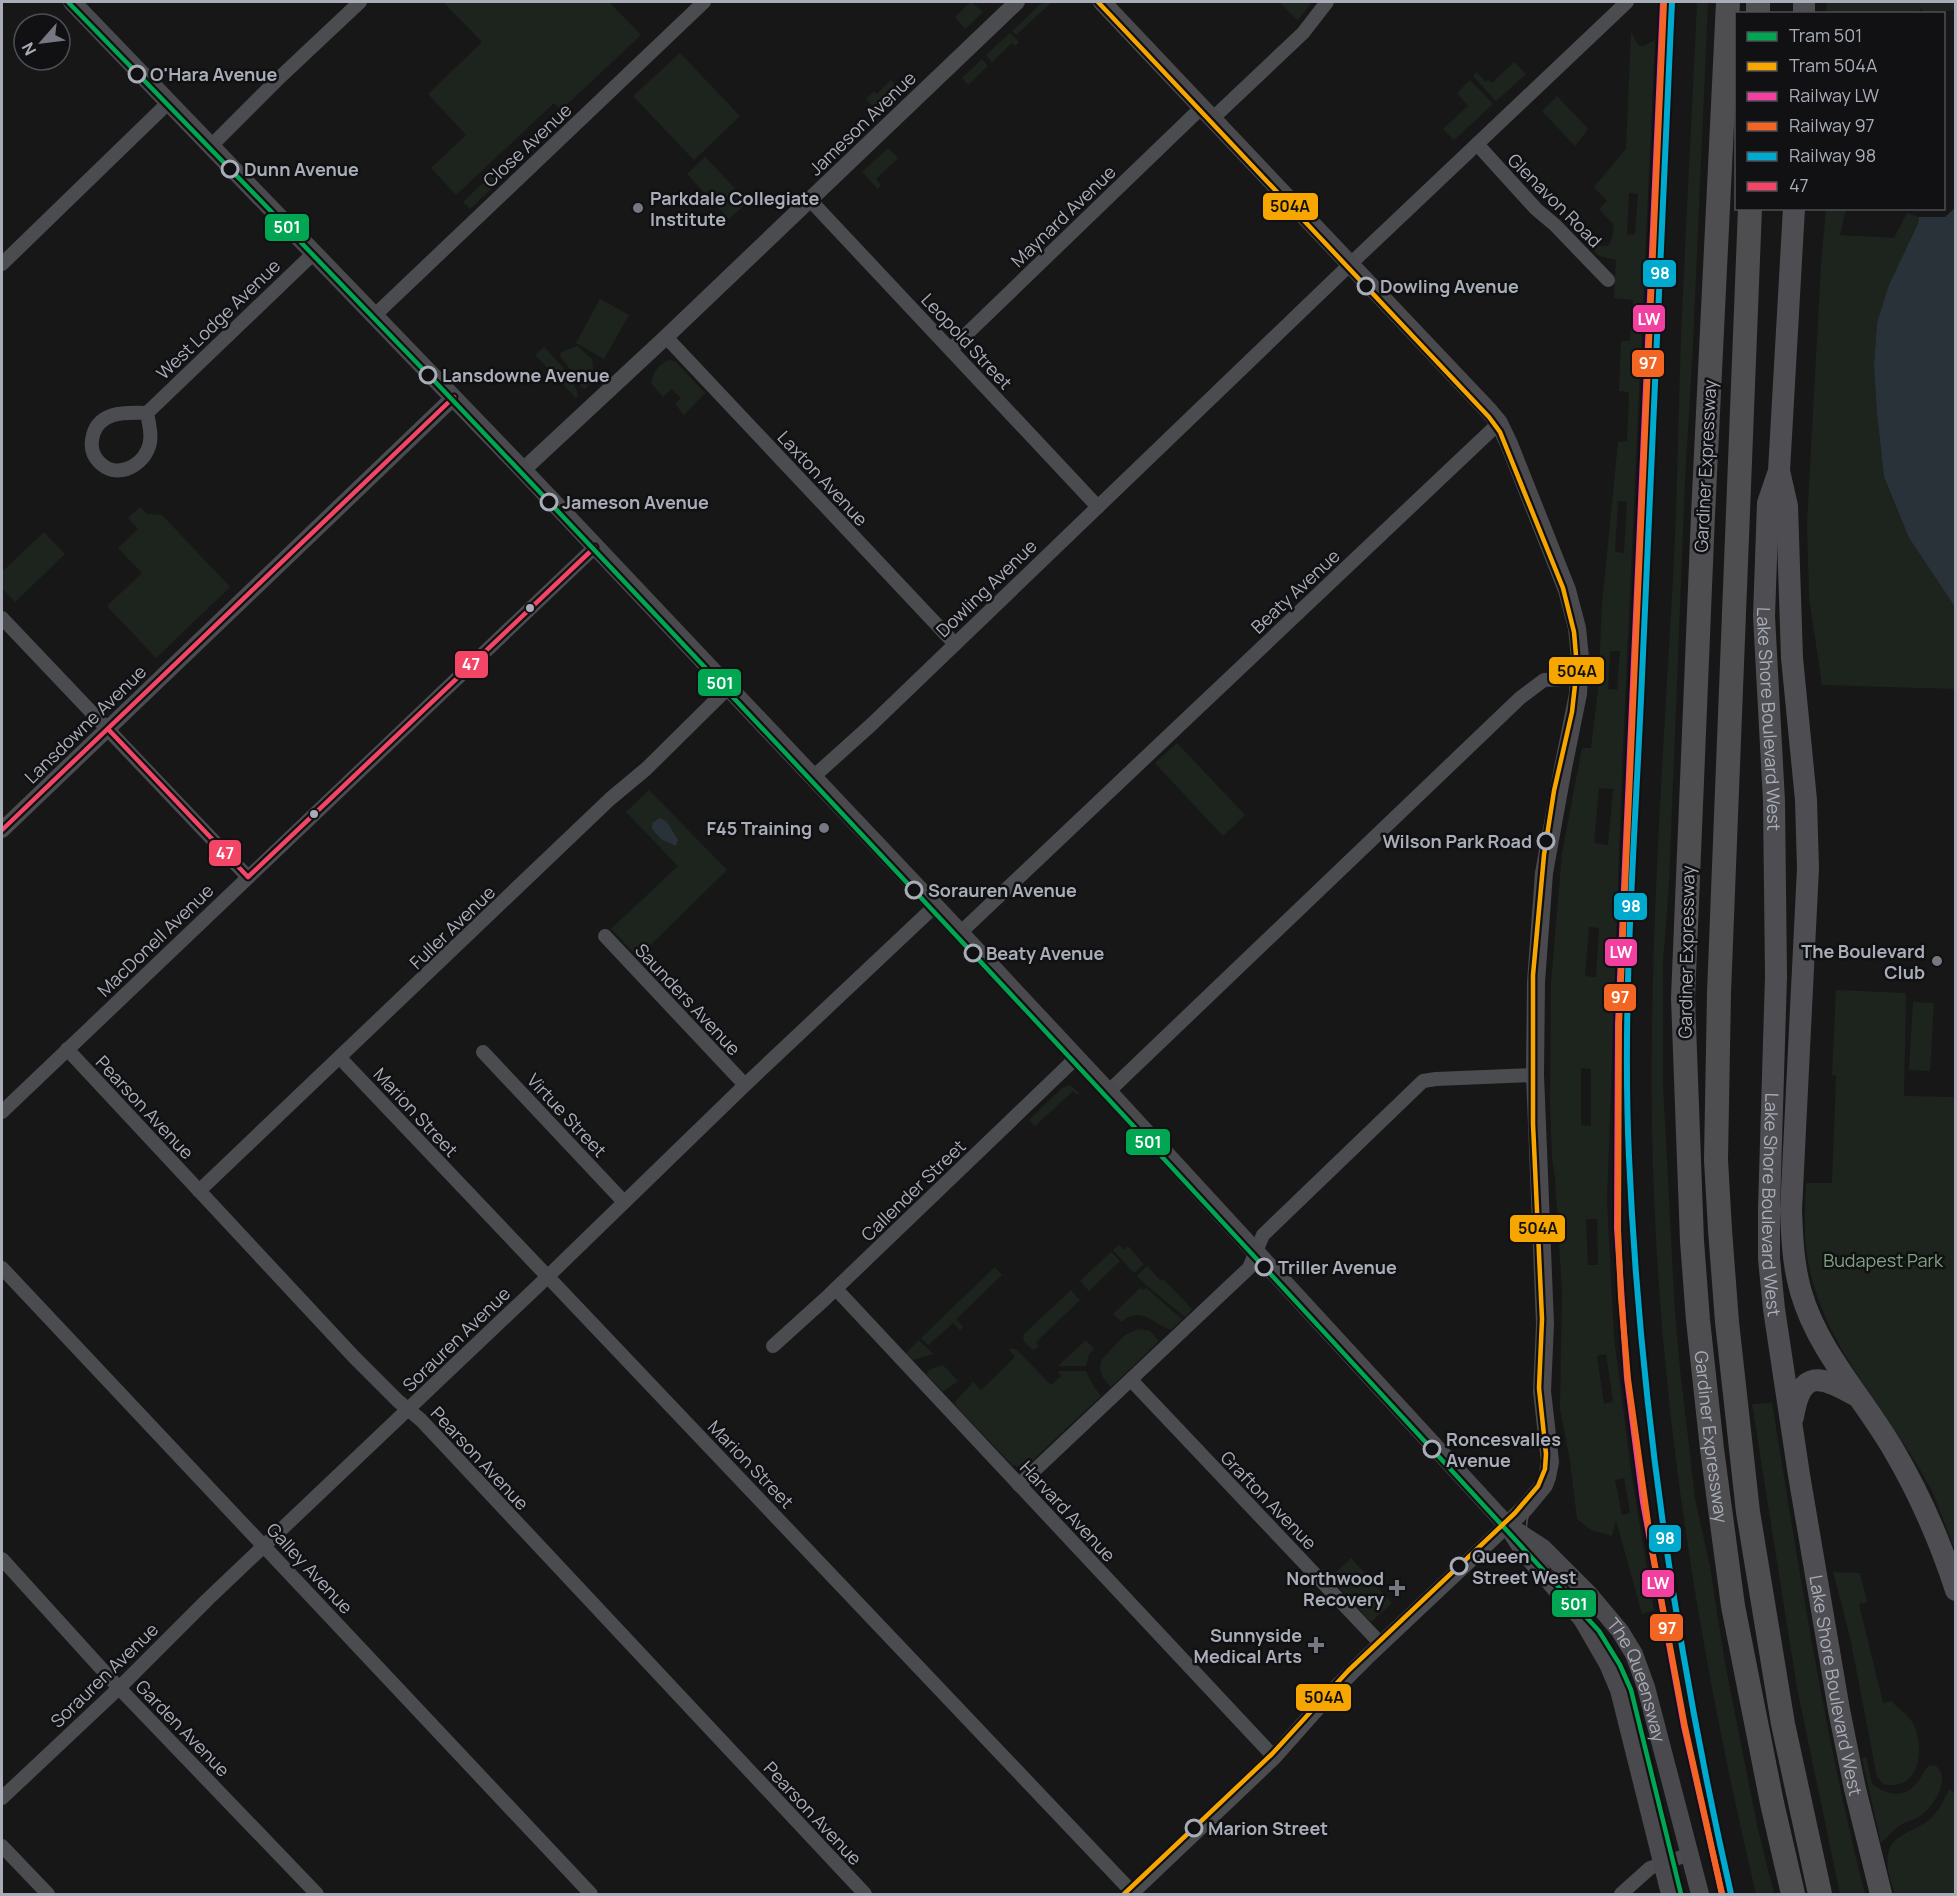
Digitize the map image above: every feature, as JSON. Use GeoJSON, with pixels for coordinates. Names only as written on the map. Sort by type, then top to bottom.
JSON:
{"type":"FeatureCollection","features":[{"type":"Feature","properties":{"kind":"highway","name":"Gardiner Expressway"},"geometry":{"type":"LineString","coordinates":[[1728,2],[1703,515],[1683,998],[1692,1241],[1712,1449],[1735,1617],[1772,1803],[1793,1894]]}},
{"type":"Feature","properties":{"kind":"highway","name":"Gardiner Expressway"},"geometry":{"type":"LineString","coordinates":[[1750,210],[1719,993],[1716,1160],[1727,1322],[1748,1512],[1783,1724],[1820,1894]]}},
{"type":"Feature","properties":{"kind":"highway","name":"Lake Shore Boulevard West"},"geometry":{"type":"LineString","coordinates":[[1794,210],[1779,471],[1768,503],[1764,616],[1774,801],[1776,976],[1769,1249],[1774,1309],[1839,1710],[1881,1894]]}},
{"type":"Feature","properties":{"kind":"highway","name":"Lake Shore Boulevard West"},"geometry":{"type":"LineString","coordinates":[[1779,471],[1787,506],[1792,658],[1806,800],[1808,857],[1791,1210],[1792,1239],[1798,1281],[1809,1316],[1830,1356],[1891,1446],[1920,1501],[1940,1545],[1956,1590]]}},
{"type":"Feature","properties":{"kind":"highway"},"geometry":{"type":"LineString","coordinates":[[1792,1426],[1799,1394],[1804,1386],[1812,1381],[1825,1380],[1857,1396]]}},
{"type":"Feature","properties":{"kind":"main road"},"geometry":{"type":"LineString","coordinates":[[72,2],[454,397],[935,906],[1507,1525],[1544,1485],[1550,1462],[1542,1390],[1544,1284],[1534,1075],[1536,982],[1544,873],[1580,678],[1577,628],[1567,590],[1499,423],[1102,2]]}},
{"type":"Feature","properties":{"kind":"main road","name":"The Queensway"},"geometry":{"type":"LineString","coordinates":[[1507,1525],[1544,1548],[1609,1617],[1634,1654],[1646,1687],[1700,1894]]}},
{"type":"Feature","properties":{"kind":"main road","name":"The Queensway"},"geometry":{"type":"LineString","coordinates":[[1507,1525],[1524,1552],[1582,1619],[1608,1664],[1619,1690],[1670,1894]]}},
{"type":"Feature","properties":{"kind":"street"},"geometry":{"type":"LineString","coordinates":[[211,146],[360,2]]}},
{"type":"Feature","properties":{"kind":"street","name":"Close Avenue"},"geometry":{"type":"LineString","coordinates":[[375,315],[704,2]]}},
{"type":"Feature","properties":{"kind":"street","name":"Jameson Avenue"},"geometry":{"type":"LineString","coordinates":[[523,470],[666,338],[1017,2]]}},
{"type":"Feature","properties":{"kind":"street","name":"Maynard Avenue"},"geometry":{"type":"LineString","coordinates":[[951,349],[1206,113],[1303,33],[1327,2]]}},
{"type":"Feature","properties":{"kind":"street","name":"Dowling Avenue"},"geometry":{"type":"LineString","coordinates":[[812,778],[1627,2]]}},
{"type":"Feature","properties":{"kind":"street"},"geometry":{"type":"LineString","coordinates":[[2,264],[169,102]]}},
{"type":"Feature","properties":{"kind":"street","name":"Glenavon Road"},"geometry":{"type":"LineString","coordinates":[[1477,144],[1536,210],[1555,225],[1608,280]]}},
{"type":"Feature","properties":{"kind":"street","name":"Leopold Street"},"geometry":{"type":"LineString","coordinates":[[810,200],[1098,507]]}},
{"type":"Feature","properties":{"kind":"street","name":"West Lodge Avenue"},"geometry":{"type":"LineString","coordinates":[[147,412],[315,252]]}},
{"type":"Feature","properties":{"kind":"street","name":"Laxton Avenue"},"geometry":{"type":"LineString","coordinates":[[666,338],[955,644]]}},
{"type":"Feature","properties":{"kind":"street","name":"Lansdowne Avenue"},"geometry":{"type":"LineString","coordinates":[[2,830],[454,397]]}},
{"type":"Feature","properties":{"kind":"street"},"geometry":{"type":"LineString","coordinates":[[123,412],[147,412],[151,430],[149,448],[140,462],[134,467],[118,470],[98,462],[91,446],[92,437],[100,423],[105,418],[123,412]]}},
{"type":"Feature","properties":{"kind":"street","name":"Beaty Avenue"},"geometry":{"type":"LineString","coordinates":[[960,933],[1499,423]]}},
{"type":"Feature","properties":{"kind":"street","name":"MacDonell Avenue"},"geometry":{"type":"LineString","coordinates":[[2,1112],[595,547]]}},
{"type":"Feature","properties":{"kind":"street"},"geometry":{"type":"LineString","coordinates":[[2,618],[248,877]]}},
{"type":"Feature","properties":{"kind":"street"},"geometry":{"type":"LineString","coordinates":[[1108,1092],[1520,698],[1544,680],[1580,678]]}},
{"type":"Feature","properties":{"kind":"street","name":"Fuller Avenue"},"geometry":{"type":"LineString","coordinates":[[199,1191],[341,1059],[610,800],[646,769],[728,688]]}},
{"type":"Feature","properties":{"kind":"street","name":"Sorauren Avenue"},"geometry":{"type":"LineString","coordinates":[[2,1798],[745,1085],[935,906]]}},
{"type":"Feature","properties":{"kind":"street","name":"Saunders Avenue"},"geometry":{"type":"LineString","coordinates":[[605,936],[745,1085]]}},
{"type":"Feature","properties":{"kind":"street","name":"Pearson Avenue"},"geometry":{"type":"LineString","coordinates":[[67,1050],[354,1357],[421,1420],[865,1894]]}},
{"type":"Feature","properties":{"kind":"street","name":"Virtue Street"},"geometry":{"type":"LineString","coordinates":[[483,1052],[624,1202]]}},
{"type":"Feature","properties":{"kind":"street","name":"Callender Street"},"geometry":{"type":"LineString","coordinates":[[772,1346],[836,1289],[1076,1058]]}},
{"type":"Feature","properties":{"kind":"street","name":"Marion Street"},"geometry":{"type":"LineString","coordinates":[[341,1059],[1132,1894]]}},
{"type":"Feature","properties":{"kind":"street"},"geometry":{"type":"LineString","coordinates":[[1019,1485],[1249,1268],[1263,1234],[1423,1082],[1436,1079],[1534,1075]]}},
{"type":"Feature","properties":{"kind":"street","name":"Galley Avenue"},"geometry":{"type":"LineString","coordinates":[[2,1268],[591,1894]]}},
{"type":"Feature","properties":{"kind":"street","name":"Harvard Avenue"},"geometry":{"type":"LineString","coordinates":[[836,1289],[1274,1757]]}},
{"type":"Feature","properties":{"kind":"street","name":"Grafton Avenue"},"geometry":{"type":"LineString","coordinates":[[1131,1380],[1381,1644]]}},
{"type":"Feature","properties":{"kind":"street"},"geometry":{"type":"LineString","coordinates":[[1132,1894],[1274,1757],[1339,1684],[1507,1525]]}},
{"type":"Feature","properties":{"kind":"street","name":"Garden Avenue"},"geometry":{"type":"LineString","coordinates":[[2,1559],[119,1688],[317,1894]]}},
{"type":"Feature","properties":{"kind":"street"},"geometry":{"type":"LineString","coordinates":[[2,1846],[48,1894]]}},
{"type":"Feature","properties":{"kind":"street"},"geometry":{"type":"LineString","coordinates":[[1621,1894],[1644,1872],[1662,1863],[1690,1854]]}},
{"type":"Feature","properties":{"kind":"green space"},"geometry":{"type":"Polygon","coordinates":[[[443,2],[609,2],[641,35],[561,110],[554,103],[456,195],[431,168],[466,135],[428,94],[482,42],[443,2]]]}},
{"type":"Feature","properties":{"kind":"green space"},"geometry":{"type":"Polygon","coordinates":[[[971,2],[983,12],[965,29],[955,17],[971,2]]]}},
{"type":"Feature","properties":{"kind":"green space"},"geometry":{"type":"Polygon","coordinates":[[[1043,2],[1052,2],[1016,35],[1012,31],[1043,2]]]}},
{"type":"Feature","properties":{"kind":"green space"},"geometry":{"type":"Polygon","coordinates":[[[1279,2],[1312,2],[1298,20],[1279,2]]]}},
{"type":"Feature","properties":{"kind":"green space"},"geometry":{"type":"Polygon","coordinates":[[[1697,2],[1708,2],[1685,480],[1669,884],[1663,962],[1663,1085],[1675,1314],[1695,1498],[1710,1567],[1725,1663],[1757,1825],[1774,1894],[1756,1894],[1736,1808],[1702,1634],[1688,1547],[1666,1372],[1654,1195],[1652,1050],[1655,904],[1675,544],[1681,336],[1697,2]]]}},
{"type":"Feature","properties":{"kind":"green space"},"geometry":{"type":"Polygon","coordinates":[[[1827,2],[1955,2],[1955,10],[1935,12],[1924,12],[1920,8],[1919,12],[1826,12],[1827,2]]]}},
{"type":"Feature","properties":{"kind":"green space"},"geometry":{"type":"Polygon","coordinates":[[[1631,32],[1638,45],[1643,46],[1655,40],[1622,769],[1607,1201],[1614,1337],[1632,1478],[1654,1610],[1642,1614],[1616,1520],[1612,1536],[1591,1530],[1577,1519],[1570,1461],[1560,1409],[1562,1291],[1550,1101],[1551,983],[1562,853],[1582,748],[1591,748],[1598,690],[1602,604],[1618,442],[1627,441],[1629,392],[1619,391],[1621,341],[1630,341],[1633,300],[1614,298],[1616,260],[1599,256],[1588,245],[1589,241],[1608,246],[1612,239],[1614,225],[1599,209],[1607,201],[1594,187],[1626,149],[1631,32]],[[1629,193],[1627,234],[1635,235],[1638,194],[1629,193]],[[1618,501],[1615,552],[1624,553],[1627,502],[1618,501]],[[1610,651],[1608,689],[1617,690],[1620,651],[1610,651]],[[1599,788],[1594,843],[1608,845],[1613,789],[1599,788]],[[1589,927],[1585,976],[1596,977],[1599,928],[1589,927]],[[1581,1068],[1581,1125],[1591,1126],[1591,1069],[1581,1068]],[[1586,1219],[1588,1265],[1598,1265],[1597,1219],[1586,1219]],[[1606,1354],[1597,1356],[1604,1404],[1613,1402],[1606,1354]],[[1624,1478],[1615,1480],[1622,1515],[1630,1513],[1624,1478]]]}},
{"type":"Feature","properties":{"kind":"green space"},"geometry":{"type":"Polygon","coordinates":[[[1010,33],[1019,42],[1015,46],[1012,43],[992,62],[986,55],[1010,33]]]}},
{"type":"Feature","properties":{"kind":"green space"},"geometry":{"type":"Polygon","coordinates":[[[680,53],[740,116],[694,160],[633,96],[680,53]]]}},
{"type":"Feature","properties":{"kind":"green space"},"geometry":{"type":"Polygon","coordinates":[[[982,59],[988,66],[968,85],[962,78],[982,59]]]}},
{"type":"Feature","properties":{"kind":"green space"},"geometry":{"type":"Polygon","coordinates":[[[1514,62],[1526,74],[1496,101],[1473,76],[1477,72],[1486,82],[1488,80],[1492,83],[1514,62]]]}},
{"type":"Feature","properties":{"kind":"green space"},"geometry":{"type":"Polygon","coordinates":[[[891,80],[900,91],[878,112],[866,99],[874,91],[877,94],[891,80]]]}},
{"type":"Feature","properties":{"kind":"green space"},"geometry":{"type":"Polygon","coordinates":[[[1470,80],[1493,104],[1454,140],[1443,129],[1468,106],[1457,93],[1470,80]]]}},
{"type":"Feature","properties":{"kind":"green space"},"geometry":{"type":"Polygon","coordinates":[[[1557,96],[1588,129],[1575,146],[1542,111],[1557,96]]]}},
{"type":"Feature","properties":{"kind":"green space"},"geometry":{"type":"Polygon","coordinates":[[[888,148],[898,158],[876,179],[881,185],[878,189],[862,172],[888,148]]]}},
{"type":"Feature","properties":{"kind":"green space"},"geometry":{"type":"Polygon","coordinates":[[[705,157],[748,202],[729,219],[687,174],[705,157]]]}},
{"type":"Feature","properties":{"kind":"green space"},"geometry":{"type":"Polygon","coordinates":[[[499,168],[506,175],[470,209],[463,202],[499,168]]]}},
{"type":"Feature","properties":{"kind":"green space"},"geometry":{"type":"Polygon","coordinates":[[[1826,210],[1846,210],[1840,235],[1894,238],[1907,213],[1919,217],[1919,224],[1877,323],[1874,365],[1877,414],[1884,478],[1909,538],[1955,607],[1955,689],[1822,685],[1809,597],[1807,523],[1826,210]]]}},
{"type":"Feature","properties":{"kind":"green space"},"geometry":{"type":"Polygon","coordinates":[[[600,299],[629,315],[604,359],[576,343],[600,299]]]}},
{"type":"Feature","properties":{"kind":"green space"},"geometry":{"type":"Polygon","coordinates":[[[577,346],[592,359],[592,375],[585,389],[581,387],[560,356],[561,352],[577,346]]]}},
{"type":"Feature","properties":{"kind":"green space"},"geometry":{"type":"Polygon","coordinates":[[[544,347],[569,376],[576,389],[578,396],[576,398],[535,355],[544,347]]]}},
{"type":"Feature","properties":{"kind":"green space"},"geometry":{"type":"Polygon","coordinates":[[[670,360],[676,362],[705,393],[684,415],[675,404],[681,398],[672,389],[663,397],[651,383],[657,369],[670,360]]]}},
{"type":"Feature","properties":{"kind":"green space"},"geometry":{"type":"Polygon","coordinates":[[[140,507],[147,514],[162,515],[230,587],[156,658],[107,606],[142,573],[118,548],[138,529],[128,518],[140,507]]]}},
{"type":"Feature","properties":{"kind":"green space"},"geometry":{"type":"Polygon","coordinates":[[[44,532],[65,554],[15,602],[2,588],[2,572],[44,532]]]}},
{"type":"Feature","properties":{"kind":"green space"},"geometry":{"type":"Polygon","coordinates":[[[1177,743],[1245,815],[1223,836],[1155,763],[1177,743]]]}},
{"type":"Feature","properties":{"kind":"green space"},"geometry":{"type":"Polygon","coordinates":[[[649,790],[727,870],[638,957],[611,929],[678,866],[626,812],[649,790]]]}},
{"type":"Feature","properties":{"kind":"green space","name":"Budapest Park"},"geometry":{"type":"Polygon","coordinates":[[[1836,990],[1906,993],[1904,1096],[1955,1097],[1955,1550],[1933,1493],[1922,1473],[1855,1372],[1826,1319],[1815,1291],[1808,1261],[1805,1232],[1806,1183],[1832,1183],[1836,1076],[1832,1075],[1836,990]]]}},
{"type":"Feature","properties":{"kind":"green space"},"geometry":{"type":"Polygon","coordinates":[[[1913,1002],[1934,1003],[1930,1071],[1909,1070],[1913,1002]]]}},
{"type":"Feature","properties":{"kind":"green space"},"geometry":{"type":"Polygon","coordinates":[[[1070,1085],[1079,1093],[1077,1095],[1073,1091],[1035,1126],[1029,1120],[1062,1088],[1070,1085]]]}},
{"type":"Feature","properties":{"kind":"green space"},"geometry":{"type":"Polygon","coordinates":[[[1119,1245],[1124,1250],[1128,1246],[1144,1264],[1134,1273],[1113,1250],[1119,1245]]]}},
{"type":"Feature","properties":{"kind":"green space"},"geometry":{"type":"Polygon","coordinates":[[[1111,1252],[1120,1261],[1089,1291],[1080,1281],[1111,1252]]]}},
{"type":"Feature","properties":{"kind":"green space"},"geometry":{"type":"Polygon","coordinates":[[[1147,1266],[1192,1309],[1185,1317],[1137,1276],[1147,1266]]]}},
{"type":"Feature","properties":{"kind":"green space"},"geometry":{"type":"Polygon","coordinates":[[[995,1267],[1002,1275],[956,1319],[963,1327],[960,1330],[953,1323],[928,1345],[921,1338],[995,1267]]]}},
{"type":"Feature","properties":{"kind":"green space"},"geometry":{"type":"Polygon","coordinates":[[[1140,1288],[1143,1290],[1146,1288],[1182,1319],[1171,1330],[1141,1315],[1128,1317],[1121,1322],[1113,1314],[1140,1288]]]}},
{"type":"Feature","properties":{"kind":"green space"},"geometry":{"type":"Polygon","coordinates":[[[1071,1290],[1080,1300],[1036,1342],[1039,1346],[1033,1350],[1024,1341],[1023,1335],[1071,1290]]]}},
{"type":"Feature","properties":{"kind":"green space"},"geometry":{"type":"Polygon","coordinates":[[[1138,1329],[1150,1331],[1159,1341],[1111,1387],[1102,1374],[1100,1367],[1102,1359],[1125,1335],[1138,1329]]]}},
{"type":"Feature","properties":{"kind":"green space"},"geometry":{"type":"Polygon","coordinates":[[[919,1340],[933,1354],[913,1360],[906,1353],[919,1340]]]}},
{"type":"Feature","properties":{"kind":"green space"},"geometry":{"type":"Polygon","coordinates":[[[1086,1340],[1094,1349],[1089,1354],[1086,1366],[1058,1366],[1086,1340]]]}},
{"type":"Feature","properties":{"kind":"green space"},"geometry":{"type":"Polygon","coordinates":[[[1012,1348],[1018,1351],[1051,1385],[1061,1376],[1058,1371],[1086,1371],[1101,1396],[1023,1469],[1013,1466],[956,1406],[955,1402],[973,1382],[981,1390],[1015,1357],[1009,1350],[1012,1348]]]}},
{"type":"Feature","properties":{"kind":"green space"},"geometry":{"type":"Polygon","coordinates":[[[943,1365],[958,1381],[943,1392],[926,1374],[929,1370],[943,1365]]]}},
{"type":"Feature","properties":{"kind":"green space"},"geometry":{"type":"Polygon","coordinates":[[[1772,1403],[1802,1588],[1825,1711],[1865,1894],[1840,1894],[1797,1688],[1752,1404],[1772,1403]]]}},
{"type":"Feature","properties":{"kind":"green space"},"geometry":{"type":"Polygon","coordinates":[[[1351,1558],[1392,1603],[1371,1622],[1330,1578],[1351,1558]]]}},
{"type":"Feature","properties":{"kind":"green space"},"geometry":{"type":"Polygon","coordinates":[[[1833,1572],[1860,1573],[1867,1602],[1859,1604],[1883,1703],[1891,1701],[1909,1717],[1916,1730],[1919,1750],[1915,1769],[1904,1782],[1895,1785],[1883,1784],[1877,1777],[1850,1637],[1833,1572]]]}},
{"type":"Feature","properties":{"kind":"green space"},"geometry":{"type":"Polygon","coordinates":[[[1866,1757],[1872,1784],[1888,1792],[1900,1793],[1910,1789],[1929,1765],[1936,1766],[1942,1778],[1939,1793],[1930,1807],[1917,1818],[1899,1826],[1881,1843],[1862,1758],[1866,1757]]]}},
{"type":"Feature","properties":{"kind":"green space"},"geometry":{"type":"Polygon","coordinates":[[[1949,1789],[1955,1794],[1955,1894],[1895,1894],[1888,1863],[1890,1848],[1894,1841],[1933,1817],[1949,1789]]]}},
{"type":"Feature","properties":{"kind":"shaded area"},"geometry":{"type":"Polygon","coordinates":[[[1955,208],[1955,607],[1909,538],[1884,477],[1874,365],[1877,323],[1889,285],[1918,224],[1919,217],[1945,217],[1955,208]]]}},
{"type":"Feature","properties":{"kind":"shaded area"},"geometry":{"type":"Polygon","coordinates":[[[660,818],[667,822],[678,840],[676,846],[661,839],[652,829],[652,823],[660,818]]]}},
{"type":"Feature","properties":{"kind":"tram line","name":"501"},"geometry":{"type":"LineString","coordinates":[[68,2],[396,341],[734,698],[1168,1163],[1599,1631],[1620,1665],[1631,1690],[1681,1894]]}},
{"type":"Feature","properties":{"kind":"tram line","name":"504A"},"geometry":{"type":"LineString","coordinates":[[1098,2],[1489,417],[1500,432],[1563,588],[1574,632],[1577,667],[1572,712],[1554,791],[1544,855],[1533,975],[1533,1124],[1542,1319],[1539,1388],[1546,1454],[1545,1469],[1538,1486],[1515,1513],[1348,1671],[1272,1754],[1124,1894]]}},
{"type":"Feature","properties":{"kind":"tram line"},"geometry":{"type":"LineString","coordinates":[[1538,1498],[1529,1515],[1527,1528],[1528,1535],[1540,1557]]}},
{"type":"Feature","properties":{"kind":"rail line","name":"LW"},"geometry":{"type":"LineString","coordinates":[[1663,2],[1618,1024],[1617,1228],[1627,1378],[1643,1502],[1684,1726],[1722,1894]]}},
{"type":"Feature","properties":{"kind":"rail line","name":"97"},"geometry":{"type":"LineString","coordinates":[[1664,2],[1619,1024],[1618,1229],[1628,1379],[1651,1544],[1685,1727],[1722,1894]]}},
{"type":"Feature","properties":{"kind":"rail line","name":"98"},"geometry":{"type":"LineString","coordinates":[[1672,2],[1630,928],[1627,1100],[1634,1250],[1642,1343],[1664,1528],[1693,1711],[1731,1894]]}},
{"type":"Feature","properties":{"kind":"transit line","name":"47"},"geometry":{"type":"LineString","coordinates":[[2,830],[454,397]]}},
{"type":"Feature","properties":{"kind":"transit line","name":"47"},"geometry":{"type":"LineString","coordinates":[[108,729],[248,877],[595,547]]}},
{"type":"Feature","properties":{"kind":"place","name":"O'Hara Avenue"},"geometry":{"type":"Point","coordinates":[137,74]}},
{"type":"Feature","properties":{"kind":"place","name":"Dunn Avenue"},"geometry":{"type":"Point","coordinates":[230,169]}},
{"type":"Feature","properties":{"kind":"place","name":"Parkdale Collegiate Institute"},"geometry":{"type":"Point","coordinates":[638,208]}},
{"type":"Feature","properties":{"kind":"place","name":"Dowling Avenue"},"geometry":{"type":"Point","coordinates":[1366,286]}},
{"type":"Feature","properties":{"kind":"place","name":"Lansdowne Avenue"},"geometry":{"type":"Point","coordinates":[428,375]}},
{"type":"Feature","properties":{"kind":"place","name":"Jameson Avenue"},"geometry":{"type":"Point","coordinates":[549,502]}},
{"type":"Feature","properties":{"kind":"place","name":"F45 Training"},"geometry":{"type":"Point","coordinates":[824,828]}},
{"type":"Feature","properties":{"kind":"place","name":"Wilson Park Road"},"geometry":{"type":"Point","coordinates":[1546,841]}},
{"type":"Feature","properties":{"kind":"place","name":"Sorauren Avenue"},"geometry":{"type":"Point","coordinates":[914,890]}},
{"type":"Feature","properties":{"kind":"place","name":"Beaty Avenue"},"geometry":{"type":"Point","coordinates":[973,953]}},
{"type":"Feature","properties":{"kind":"place","name":"The Boulevard Club"},"geometry":{"type":"Point","coordinates":[1937,961]}},
{"type":"Feature","properties":{"kind":"place","name":"Triller Avenue"},"geometry":{"type":"Point","coordinates":[1264,1267]}},
{"type":"Feature","properties":{"kind":"place","name":"Roncesvalles Avenue"},"geometry":{"type":"Point","coordinates":[1432,1449]}},
{"type":"Feature","properties":{"kind":"place","name":"Queen Street West"},"geometry":{"type":"Point","coordinates":[1459,1566]}},
{"type":"Feature","properties":{"kind":"place","name":"Northwood Recovery"},"geometry":{"type":"Point","coordinates":[1397,1588]}},
{"type":"Feature","properties":{"kind":"place","name":"Sunnyside Medical Arts"},"geometry":{"type":"Point","coordinates":[1316,1645]}},
{"type":"Feature","properties":{"kind":"place","name":"Marion Street"},"geometry":{"type":"Point","coordinates":[1194,1828]}}]}
